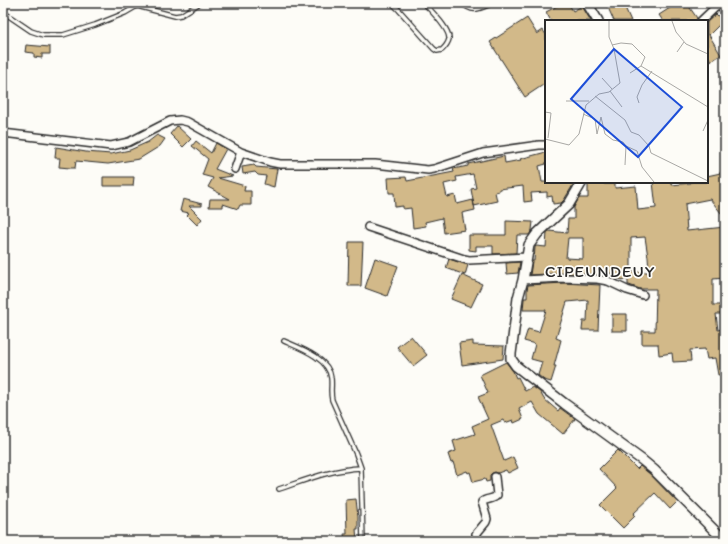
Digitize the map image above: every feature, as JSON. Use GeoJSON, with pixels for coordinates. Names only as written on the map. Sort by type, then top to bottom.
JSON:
{"type":"FeatureCollection","features":[{"type":"Feature","properties":{"kind":"street"},"geometry":{"type":"LineString","coordinates":[[587,3],[597,20]]}},
{"type":"Feature","properties":{"kind":"street"},"geometry":{"type":"LineString","coordinates":[[702,20],[720,3]]}},
{"type":"Feature","properties":{"kind":"street"},"geometry":{"type":"LineString","coordinates":[[3,133],[111,146],[129,142],[170,122],[180,120],[188,122],[241,152],[270,162],[280,164],[375,164],[428,170],[483,153],[545,145]]}},
{"type":"Feature","properties":{"kind":"street"},"geometry":{"type":"LineString","coordinates":[[235,170],[241,152]]}},
{"type":"Feature","properties":{"kind":"street"},"geometry":{"type":"LineString","coordinates":[[581,183],[569,204],[531,240],[518,298],[511,359],[516,366],[654,470],[725,541]]}},
{"type":"Feature","properties":{"kind":"street"},"geometry":{"type":"LineString","coordinates":[[368,227],[469,260],[527,257]]}},
{"type":"Feature","properties":{"kind":"street"},"geometry":{"type":"LineString","coordinates":[[523,280],[564,278],[597,279],[643,295]]}},
{"type":"Feature","properties":{"kind":"street"},"geometry":{"type":"LineString","coordinates":[[477,541],[478,538],[476,534],[487,519],[482,502],[495,498],[497,495],[495,477]]}},
{"type":"Feature","properties":{"kind":"lane"},"geometry":{"type":"LineString","coordinates":[[3,12],[31,31],[43,35],[63,36],[125,13],[135,4],[178,16],[200,3]]}},
{"type":"Feature","properties":{"kind":"lane"},"geometry":{"type":"LineString","coordinates":[[392,3],[437,51],[442,50],[449,41],[446,30],[424,3]]}},
{"type":"Feature","properties":{"kind":"lane"},"geometry":{"type":"LineString","coordinates":[[462,3],[470,9],[476,10],[493,3]]}},
{"type":"Feature","properties":{"kind":"lane"},"geometry":{"type":"LineString","coordinates":[[284,340],[314,355],[327,367],[331,378],[330,394],[332,400],[361,468],[363,541]]}},
{"type":"Feature","properties":{"kind":"lane"},"geometry":{"type":"LineString","coordinates":[[279,488],[331,472],[351,468],[361,468]]}},
{"type":"Feature","properties":{"kind":"building"},"geometry":{"type":"Polygon","coordinates":[[[563,3],[568,3],[573,11],[582,6],[590,20],[550,20],[546,12],[563,3]]]}},
{"type":"Feature","properties":{"kind":"building"},"geometry":{"type":"Polygon","coordinates":[[[606,3],[623,3],[631,20],[614,20],[606,3]]]}},
{"type":"Feature","properties":{"kind":"building"},"geometry":{"type":"Polygon","coordinates":[[[671,3],[697,3],[690,8],[697,18],[696,20],[662,20],[659,15],[673,6],[671,3]]]}},
{"type":"Feature","properties":{"kind":"building"},"geometry":{"type":"Polygon","coordinates":[[[716,14],[723,21],[709,35],[721,55],[711,61],[708,56],[708,21],[716,14]]]}},
{"type":"Feature","properties":{"kind":"building"},"geometry":{"type":"Polygon","coordinates":[[[527,18],[537,34],[543,30],[545,33],[545,84],[525,97],[490,42],[527,18]]]}},
{"type":"Feature","properties":{"kind":"building"},"geometry":{"type":"Polygon","coordinates":[[[26,45],[50,47],[50,54],[42,54],[42,58],[34,57],[34,53],[25,52],[26,45]]]}},
{"type":"Feature","properties":{"kind":"building"},"geometry":{"type":"Polygon","coordinates":[[[177,126],[191,139],[183,147],[170,134],[177,126]]]}},
{"type":"Feature","properties":{"kind":"building"},"geometry":{"type":"Polygon","coordinates":[[[157,135],[165,139],[160,146],[139,159],[108,164],[76,161],[75,168],[70,168],[59,167],[60,158],[55,158],[56,147],[111,154],[130,150],[148,142],[157,135]]]}},
{"type":"Feature","properties":{"kind":"building"},"geometry":{"type":"Polygon","coordinates":[[[196,141],[211,153],[216,143],[226,149],[215,169],[233,176],[218,178],[245,186],[244,191],[251,191],[251,205],[240,205],[238,209],[223,204],[223,207],[209,207],[210,199],[230,199],[208,187],[213,178],[202,175],[208,159],[192,146],[196,141]]]}},
{"type":"Feature","properties":{"kind":"building"},"geometry":{"type":"Polygon","coordinates":[[[545,152],[545,164],[539,166],[542,182],[573,183],[561,203],[553,204],[552,196],[547,197],[547,192],[531,193],[532,201],[524,202],[523,186],[499,189],[499,191],[495,192],[497,201],[474,206],[475,210],[462,213],[465,230],[444,233],[442,218],[425,222],[426,226],[413,228],[411,208],[403,209],[403,206],[395,207],[394,193],[389,193],[388,178],[406,177],[407,181],[454,172],[453,169],[468,166],[468,164],[504,156],[505,163],[521,160],[520,159],[545,152]],[[473,174],[456,177],[457,181],[444,184],[447,197],[455,195],[457,204],[473,200],[471,189],[476,188],[473,174]]]}},
{"type":"Feature","properties":{"kind":"building"},"geometry":{"type":"Polygon","coordinates":[[[254,165],[256,167],[277,169],[274,187],[264,184],[266,176],[258,175],[255,172],[243,174],[242,167],[254,165]]]}},
{"type":"Feature","properties":{"kind":"building"},"geometry":{"type":"Polygon","coordinates":[[[725,172],[725,218],[710,199],[685,204],[687,231],[725,227],[725,278],[713,279],[713,305],[725,305],[725,314],[716,314],[718,330],[725,328],[725,374],[718,375],[715,358],[707,359],[705,349],[690,350],[691,361],[673,362],[672,353],[659,355],[658,344],[642,344],[642,331],[655,331],[656,289],[640,289],[628,285],[628,280],[611,277],[611,273],[601,273],[601,275],[564,273],[530,275],[532,261],[534,261],[535,247],[546,247],[547,232],[549,231],[567,233],[568,219],[574,219],[574,207],[579,198],[588,198],[588,183],[615,184],[615,188],[636,186],[638,210],[656,208],[653,183],[672,183],[672,185],[708,183],[708,176],[725,172]],[[645,237],[631,238],[631,272],[649,272],[645,237]],[[568,238],[566,258],[583,259],[583,238],[568,238]]]}},
{"type":"Feature","properties":{"kind":"building"},"geometry":{"type":"Polygon","coordinates":[[[103,177],[134,177],[133,186],[103,186],[103,177]]]}},
{"type":"Feature","properties":{"kind":"building"},"geometry":{"type":"Polygon","coordinates":[[[183,199],[202,204],[202,206],[189,206],[202,219],[197,225],[187,215],[189,213],[180,211],[183,199]]]}},
{"type":"Feature","properties":{"kind":"building"},"geometry":{"type":"Polygon","coordinates":[[[506,221],[533,222],[532,230],[529,235],[517,235],[516,253],[493,254],[493,246],[476,246],[476,251],[469,250],[469,235],[506,235],[506,221]]]}},
{"type":"Feature","properties":{"kind":"building"},"geometry":{"type":"Polygon","coordinates":[[[349,242],[363,242],[361,286],[348,286],[349,242]]]}},
{"type":"Feature","properties":{"kind":"building"},"geometry":{"type":"Polygon","coordinates":[[[375,258],[398,266],[387,296],[365,288],[375,258]]]}},
{"type":"Feature","properties":{"kind":"building"},"geometry":{"type":"Polygon","coordinates":[[[449,259],[468,265],[465,275],[446,268],[449,259]]]}},
{"type":"Feature","properties":{"kind":"building"},"geometry":{"type":"Polygon","coordinates":[[[520,262],[518,273],[507,274],[506,263],[520,262]]]}},
{"type":"Feature","properties":{"kind":"building"},"geometry":{"type":"Polygon","coordinates":[[[462,275],[482,284],[471,307],[451,299],[462,275]]]}},
{"type":"Feature","properties":{"kind":"building"},"geometry":{"type":"Polygon","coordinates":[[[564,283],[600,285],[598,330],[582,330],[583,321],[587,321],[588,300],[567,302],[556,338],[561,340],[551,382],[544,380],[538,375],[542,362],[531,359],[535,344],[524,341],[528,329],[539,332],[546,310],[523,310],[524,298],[527,298],[528,285],[564,283]]]}},
{"type":"Feature","properties":{"kind":"building"},"geometry":{"type":"Polygon","coordinates":[[[612,314],[627,314],[627,331],[612,331],[612,314]]]}},
{"type":"Feature","properties":{"kind":"building"},"geometry":{"type":"Polygon","coordinates":[[[411,336],[427,355],[413,366],[397,347],[411,336]]]}},
{"type":"Feature","properties":{"kind":"building"},"geometry":{"type":"Polygon","coordinates":[[[473,341],[473,345],[504,346],[503,359],[462,365],[459,343],[473,341]]]}},
{"type":"Feature","properties":{"kind":"building"},"geometry":{"type":"Polygon","coordinates":[[[506,362],[516,378],[518,377],[525,391],[533,387],[540,392],[544,399],[558,411],[560,408],[575,419],[563,434],[539,414],[532,402],[519,409],[523,419],[514,423],[513,420],[505,423],[503,420],[491,425],[504,461],[513,457],[518,468],[508,473],[506,470],[498,473],[492,473],[490,475],[490,481],[486,482],[485,479],[473,482],[470,472],[468,473],[467,471],[457,475],[453,462],[451,463],[448,454],[456,451],[453,441],[475,434],[472,426],[488,419],[478,397],[488,393],[480,375],[506,362]]]}},
{"type":"Feature","properties":{"kind":"building"},"geometry":{"type":"Polygon","coordinates":[[[618,450],[637,469],[640,466],[650,474],[677,502],[670,509],[655,493],[633,514],[635,516],[623,528],[600,505],[617,488],[599,469],[618,450]]]}},
{"type":"Feature","properties":{"kind":"building"},"geometry":{"type":"Polygon","coordinates":[[[356,499],[358,517],[358,529],[356,529],[357,541],[345,541],[344,534],[347,534],[346,500],[356,499]]]}},
{"type":"Feature","properties":{"kind":"district","name":"CIPEUNDEUY"},"geometry":{"type":"Point","coordinates":[600,271]}}]}
